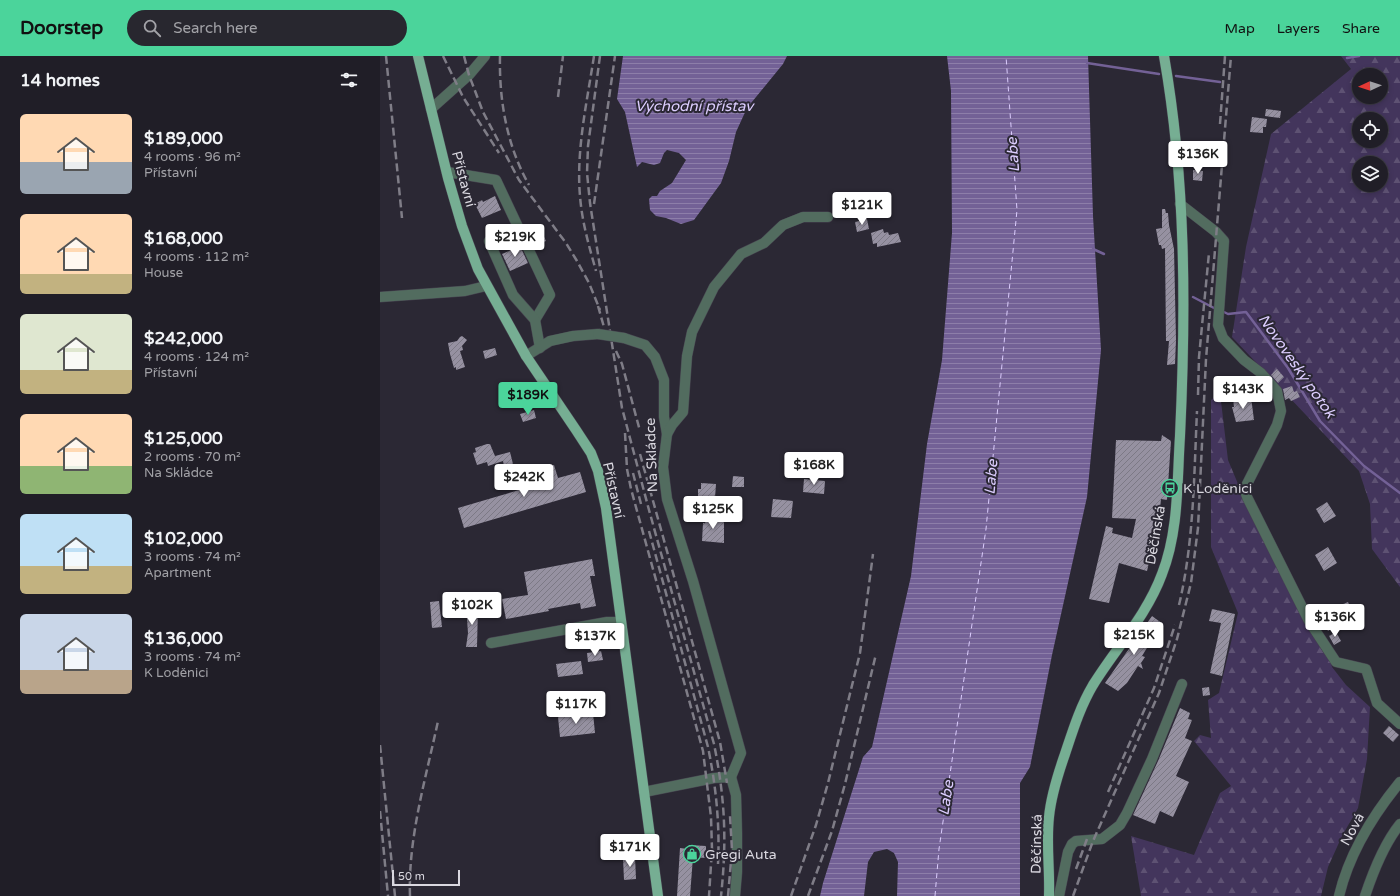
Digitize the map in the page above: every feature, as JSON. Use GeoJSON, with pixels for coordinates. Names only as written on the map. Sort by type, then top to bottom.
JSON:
{"type":"FeatureCollection","features":[{"type":"Feature","properties":{"kind":"main road","name":"Přístavní"},"geometry":{"type":"LineString","coordinates":[[418,56],[447,172],[469,246],[478,269],[486,286],[526,356],[576,430],[590,453],[598,471],[606,508],[658,896]]}},
{"type":"Feature","properties":{"kind":"main road","name":"Děčínská"},"geometry":{"type":"LineString","coordinates":[[1049,896],[1049,816],[1053,792],[1070,738],[1079,714],[1093,686],[1150,600],[1162,574],[1171,543],[1177,481],[1184,356],[1184,285],[1174,124],[1171,93],[1164,56]]}},
{"type":"Feature","properties":{"kind":"street"},"geometry":{"type":"LineString","coordinates":[[431,109],[469,75],[485,56]]}},
{"type":"Feature","properties":{"kind":"street"},"geometry":{"type":"LineString","coordinates":[[447,172],[496,180],[550,295],[535,320]]}},
{"type":"Feature","properties":{"kind":"street"},"geometry":{"type":"LineString","coordinates":[[1180,204],[1216,232],[1224,242],[1218,326],[1223,338],[1277,391],[1281,412],[1277,425],[1246,486],[1245,491],[1247,497],[1309,621],[1336,662],[1366,669],[1377,703],[1400,724]]}},
{"type":"Feature","properties":{"kind":"street"},"geometry":{"type":"LineString","coordinates":[[667,434],[672,425],[683,412],[687,356],[692,332],[714,286],[741,254],[764,243],[783,225],[802,217],[828,218]]}},
{"type":"Feature","properties":{"kind":"street"},"geometry":{"type":"LineString","coordinates":[[518,228],[489,241],[513,295],[535,320],[540,348]]}},
{"type":"Feature","properties":{"kind":"street"},"geometry":{"type":"LineString","coordinates":[[380,296],[465,291],[486,286]]}},
{"type":"Feature","properties":{"kind":"street","name":"Na Skládce"},"geometry":{"type":"LineString","coordinates":[[526,356],[550,341],[573,336],[598,334],[624,338],[645,345],[655,356],[664,380],[664,417],[667,434],[664,467],[666,499],[693,581],[741,753],[731,777]]}},
{"type":"Feature","properties":{"kind":"street"},"geometry":{"type":"LineString","coordinates":[[491,643],[607,622],[621,622]]}},
{"type":"Feature","properties":{"kind":"street"},"geometry":{"type":"LineString","coordinates":[[1059,896],[1068,852],[1072,844],[1076,841],[1102,839],[1120,825],[1127,813],[1152,759],[1182,684]]}},
{"type":"Feature","properties":{"kind":"street"},"geometry":{"type":"LineString","coordinates":[[644,792],[714,778],[731,777],[736,795],[737,872],[735,896]]}},
{"type":"Feature","properties":{"kind":"street","name":"Nová"},"geometry":{"type":"LineString","coordinates":[[1338,896],[1350,862],[1362,838],[1378,810],[1400,782]]}},
{"type":"Feature","properties":{"kind":"street"},"geometry":{"type":"LineString","coordinates":[[1365,896],[1383,851],[1400,824]]}},
{"type":"Feature","properties":{"kind":"green space"},"geometry":{"type":"Polygon","coordinates":[[[1341,56],[1400,56],[1400,587],[1372,549],[1370,504],[1359,471],[1232,337],[1246,247],[1271,134],[1351,69],[1341,56]]]}},
{"type":"Feature","properties":{"kind":"green space"},"geometry":{"type":"Polygon","coordinates":[[[1220,393],[1228,460],[1241,491],[1329,655],[1332,667],[1346,685],[1370,707],[1367,759],[1358,808],[1342,836],[1328,867],[1321,896],[1141,896],[1131,836],[1194,855],[1220,793],[1231,786],[1194,741],[1200,735],[1211,738],[1208,700],[1219,693],[1238,613],[1211,547],[1211,400],[1220,393]]]}},
{"type":"Feature","properties":{"kind":"water","name":"Východní přístav"},"geometry":{"type":"Polygon","coordinates":[[[623,56],[787,56],[783,64],[747,108],[736,132],[729,161],[721,183],[694,220],[681,224],[656,216],[650,210],[649,199],[652,196],[657,196],[660,191],[672,183],[686,160],[679,153],[667,150],[664,153],[660,163],[654,165],[642,162],[637,167],[625,112],[617,99],[623,56]]]}},
{"type":"Feature","properties":{"kind":"water","name":"Labe"},"geometry":{"type":"Polygon","coordinates":[[[947,56],[1088,56],[1093,216],[1101,350],[1087,497],[1052,655],[1030,767],[1020,783],[1020,896],[897,896],[898,862],[894,853],[887,849],[874,852],[868,862],[864,896],[820,896],[863,757],[872,747],[911,576],[927,444],[942,360],[952,233],[951,91],[947,56]]]}},
{"type":"Feature","properties":{"kind":"building"},"geometry":{"type":"Polygon","coordinates":[[[1266,109],[1281,111],[1280,118],[1265,116],[1266,109]]]}},
{"type":"Feature","properties":{"kind":"building"},"geometry":{"type":"Polygon","coordinates":[[[1252,117],[1267,119],[1266,127],[1263,127],[1263,133],[1250,132],[1252,117]]]}},
{"type":"Feature","properties":{"kind":"building"},"geometry":{"type":"Polygon","coordinates":[[[1193,170],[1203,171],[1202,181],[1193,180],[1193,170]]]}},
{"type":"Feature","properties":{"kind":"building"},"geometry":{"type":"Polygon","coordinates":[[[495,196],[501,210],[482,218],[475,204],[495,196]]]}},
{"type":"Feature","properties":{"kind":"building"},"geometry":{"type":"Polygon","coordinates":[[[1162,209],[1165,209],[1166,213],[1168,213],[1174,249],[1176,340],[1175,364],[1167,365],[1169,341],[1166,341],[1165,248],[1162,249],[1161,245],[1159,245],[1156,229],[1162,228],[1162,209]]]}},
{"type":"Feature","properties":{"kind":"building"},"geometry":{"type":"Polygon","coordinates":[[[867,219],[869,229],[857,232],[855,222],[867,219]]]}},
{"type":"Feature","properties":{"kind":"building"},"geometry":{"type":"Polygon","coordinates":[[[540,228],[546,241],[533,244],[528,234],[540,228]]]}},
{"type":"Feature","properties":{"kind":"building"},"geometry":{"type":"Polygon","coordinates":[[[883,229],[884,233],[888,232],[889,235],[898,233],[901,242],[877,247],[877,243],[873,244],[871,233],[883,229]]]}},
{"type":"Feature","properties":{"kind":"building"},"geometry":{"type":"Polygon","coordinates":[[[520,246],[528,263],[510,271],[502,254],[520,246]]]}},
{"type":"Feature","properties":{"kind":"building"},"geometry":{"type":"Polygon","coordinates":[[[462,336],[467,340],[462,346],[463,350],[460,351],[465,367],[456,370],[456,367],[454,368],[448,343],[457,341],[462,336]]]}},
{"type":"Feature","properties":{"kind":"building"},"geometry":{"type":"Polygon","coordinates":[[[495,348],[497,355],[485,359],[483,351],[495,348]]]}},
{"type":"Feature","properties":{"kind":"building"},"geometry":{"type":"Polygon","coordinates":[[[1277,369],[1284,377],[1278,383],[1271,375],[1277,369]]]}},
{"type":"Feature","properties":{"kind":"building"},"geometry":{"type":"Polygon","coordinates":[[[1292,386],[1294,392],[1297,391],[1300,397],[1291,401],[1289,398],[1285,400],[1283,389],[1292,386]]]}},
{"type":"Feature","properties":{"kind":"building"},"geometry":{"type":"Polygon","coordinates":[[[1251,397],[1254,420],[1236,422],[1232,407],[1234,407],[1233,399],[1251,397]]]}},
{"type":"Feature","properties":{"kind":"building"},"geometry":{"type":"Polygon","coordinates":[[[534,410],[536,418],[523,422],[520,414],[534,410]]]}},
{"type":"Feature","properties":{"kind":"building"},"geometry":{"type":"Polygon","coordinates":[[[1162,435],[1171,441],[1167,500],[1161,499],[1159,520],[1147,571],[1119,563],[1109,603],[1089,599],[1106,526],[1113,528],[1112,533],[1132,538],[1136,519],[1112,518],[1116,440],[1161,441],[1162,435]]]}},
{"type":"Feature","properties":{"kind":"building"},"geometry":{"type":"Polygon","coordinates":[[[490,444],[495,456],[510,452],[514,468],[505,471],[503,461],[488,466],[487,462],[477,465],[473,453],[476,452],[475,448],[490,444]]]}},
{"type":"Feature","properties":{"kind":"building"},"geometry":{"type":"Polygon","coordinates":[[[554,465],[558,478],[580,472],[586,492],[464,528],[458,508],[546,482],[543,468],[554,465]]]}},
{"type":"Feature","properties":{"kind":"building"},"geometry":{"type":"Polygon","coordinates":[[[733,476],[744,477],[744,487],[732,487],[733,476]]]}},
{"type":"Feature","properties":{"kind":"building"},"geometry":{"type":"Polygon","coordinates":[[[804,479],[825,481],[824,494],[803,492],[804,479]]]}},
{"type":"Feature","properties":{"kind":"building"},"geometry":{"type":"Polygon","coordinates":[[[701,483],[716,484],[715,498],[698,496],[698,489],[701,489],[701,483]]]}},
{"type":"Feature","properties":{"kind":"building"},"geometry":{"type":"Polygon","coordinates":[[[773,499],[793,501],[791,518],[771,517],[773,499]]]}},
{"type":"Feature","properties":{"kind":"building"},"geometry":{"type":"Polygon","coordinates":[[[1327,502],[1336,516],[1324,523],[1316,509],[1327,502]]]}},
{"type":"Feature","properties":{"kind":"building"},"geometry":{"type":"Polygon","coordinates":[[[706,514],[717,515],[717,520],[724,520],[724,543],[702,541],[703,523],[705,523],[706,514]]]}},
{"type":"Feature","properties":{"kind":"building"},"geometry":{"type":"Polygon","coordinates":[[[1328,547],[1337,563],[1324,571],[1315,555],[1328,547]]]}},
{"type":"Feature","properties":{"kind":"building"},"geometry":{"type":"Polygon","coordinates":[[[592,559],[595,576],[590,576],[596,606],[581,609],[580,603],[548,609],[549,611],[506,619],[502,599],[528,595],[524,572],[592,559]]]}},
{"type":"Feature","properties":{"kind":"building"},"geometry":{"type":"Polygon","coordinates":[[[439,601],[442,627],[432,628],[430,602],[439,601]]]}},
{"type":"Feature","properties":{"kind":"building"},"geometry":{"type":"Polygon","coordinates":[[[1348,602],[1351,609],[1330,620],[1335,627],[1328,631],[1320,617],[1336,607],[1348,602]]]}},
{"type":"Feature","properties":{"kind":"building"},"geometry":{"type":"Polygon","coordinates":[[[466,606],[478,607],[477,647],[466,647],[468,633],[466,606]]]}},
{"type":"Feature","properties":{"kind":"building"},"geometry":{"type":"Polygon","coordinates":[[[1212,609],[1235,614],[1222,676],[1210,673],[1221,623],[1209,621],[1212,609]]]}},
{"type":"Feature","properties":{"kind":"building"},"geometry":{"type":"Polygon","coordinates":[[[1152,616],[1163,624],[1155,636],[1156,637],[1150,643],[1142,656],[1145,657],[1141,663],[1143,669],[1138,666],[1127,683],[1118,691],[1105,683],[1152,616]]]}},
{"type":"Feature","properties":{"kind":"building"},"geometry":{"type":"Polygon","coordinates":[[[1336,632],[1341,641],[1334,645],[1329,636],[1336,632]]]}},
{"type":"Feature","properties":{"kind":"building"},"geometry":{"type":"Polygon","coordinates":[[[601,651],[603,660],[588,662],[587,653],[601,651]]]}},
{"type":"Feature","properties":{"kind":"building"},"geometry":{"type":"Polygon","coordinates":[[[581,661],[583,674],[558,677],[556,664],[581,661]]]}},
{"type":"Feature","properties":{"kind":"building"},"geometry":{"type":"Polygon","coordinates":[[[1209,687],[1210,695],[1203,696],[1202,688],[1209,687]]]}},
{"type":"Feature","properties":{"kind":"building"},"geometry":{"type":"Polygon","coordinates":[[[1180,708],[1190,713],[1188,719],[1192,720],[1185,738],[1192,741],[1176,776],[1189,782],[1173,817],[1160,811],[1155,824],[1133,815],[1180,708]]]}},
{"type":"Feature","properties":{"kind":"building"},"geometry":{"type":"Polygon","coordinates":[[[593,713],[595,733],[560,737],[558,717],[593,713]]]}},
{"type":"Feature","properties":{"kind":"building"},"geometry":{"type":"Polygon","coordinates":[[[1389,726],[1399,735],[1393,742],[1383,733],[1389,726]]]}},
{"type":"Feature","properties":{"kind":"building"},"geometry":{"type":"Polygon","coordinates":[[[689,845],[706,846],[706,858],[693,857],[690,896],[677,896],[680,848],[688,849],[689,845]]]}},
{"type":"Feature","properties":{"kind":"building"},"geometry":{"type":"Polygon","coordinates":[[[635,857],[636,879],[624,880],[623,858],[635,857]]]}},
{"type":"Feature","properties":{"kind":"waterway"},"geometry":{"type":"LineString","coordinates":[[1347,58],[1359,56]]}},
{"type":"Feature","properties":{"kind":"waterway"},"geometry":{"type":"LineString","coordinates":[[1087,63],[1159,74]]}},
{"type":"Feature","properties":{"kind":"waterway"},"geometry":{"type":"LineString","coordinates":[[1176,76],[1220,82]]}},
{"type":"Feature","properties":{"kind":"waterway","name":"Novoveský potok"},"geometry":{"type":"LineString","coordinates":[[1093,249],[1104,254]]}},
{"type":"Feature","properties":{"kind":"waterway","name":"Novoveský potok"},"geometry":{"type":"LineString","coordinates":[[1193,297],[1214,308]]}},
{"type":"Feature","properties":{"kind":"waterway","name":"Novoveský potok"},"geometry":{"type":"LineString","coordinates":[[1224,312],[1228,314],[1246,312],[1288,368],[1320,421],[1364,466],[1400,493]]}},
{"type":"Feature","properties":{"kind":"ferry route"},"geometry":{"type":"LineString","coordinates":[[935,896],[939,849],[986,529],[1017,210],[1006,56]]}},
{"type":"Feature","properties":{"kind":"railway"},"geometry":{"type":"LineString","coordinates":[[386,56],[402,218]]}},
{"type":"Feature","properties":{"kind":"railway"},"geometry":{"type":"LineString","coordinates":[[443,56],[463,97],[499,153]]}},
{"type":"Feature","properties":{"kind":"railway"},"geometry":{"type":"LineString","coordinates":[[464,56],[469,75],[483,112],[519,180],[566,243],[589,283],[600,310]]}},
{"type":"Feature","properties":{"kind":"railway"},"geometry":{"type":"LineString","coordinates":[[500,56],[501,90],[506,123],[515,155],[529,185]]}},
{"type":"Feature","properties":{"kind":"railway"},"geometry":{"type":"LineString","coordinates":[[558,97],[563,56]]}},
{"type":"Feature","properties":{"kind":"railway"},"geometry":{"type":"LineString","coordinates":[[594,56],[583,126],[579,179],[582,215],[596,271]]}},
{"type":"Feature","properties":{"kind":"railway"},"geometry":{"type":"LineString","coordinates":[[600,56],[588,146],[587,173],[590,203],[622,408],[714,744],[718,764],[724,820],[724,857],[721,896]]}},
{"type":"Feature","properties":{"kind":"railway"},"geometry":{"type":"LineString","coordinates":[[594,204],[615,56]]}},
{"type":"Feature","properties":{"kind":"railway"},"geometry":{"type":"LineString","coordinates":[[1220,124],[1225,56]]}},
{"type":"Feature","properties":{"kind":"railway"},"geometry":{"type":"LineString","coordinates":[[1073,896],[1093,841],[1159,693],[1177,639],[1191,583],[1198,528],[1206,359],[1231,56]]}},
{"type":"Feature","properties":{"kind":"railway"},"geometry":{"type":"LineString","coordinates":[[1198,395],[1199,357],[1209,253]]}},
{"type":"Feature","properties":{"kind":"railway"},"geometry":{"type":"LineString","coordinates":[[598,306],[604,327]]}},
{"type":"Feature","properties":{"kind":"railway"},"geometry":{"type":"LineString","coordinates":[[616,351],[622,364],[640,431]]}},
{"type":"Feature","properties":{"kind":"railway"},"geometry":{"type":"LineString","coordinates":[[1179,605],[1188,557],[1194,484],[1197,411]]}},
{"type":"Feature","properties":{"kind":"railway"},"geometry":{"type":"LineString","coordinates":[[625,433],[627,469],[631,489],[703,751],[711,817],[712,849],[709,896]]}},
{"type":"Feature","properties":{"kind":"railway"},"geometry":{"type":"LineString","coordinates":[[640,454],[720,742],[727,783]]}},
{"type":"Feature","properties":{"kind":"railway"},"geometry":{"type":"LineString","coordinates":[[633,473],[641,504]]}},
{"type":"Feature","properties":{"kind":"railway"},"geometry":{"type":"LineString","coordinates":[[649,531],[708,747],[717,806],[718,864]]}},
{"type":"Feature","properties":{"kind":"railway"},"geometry":{"type":"LineString","coordinates":[[791,896],[816,825],[828,783],[860,653],[873,554]]}},
{"type":"Feature","properties":{"kind":"railway"},"geometry":{"type":"LineString","coordinates":[[1108,792],[1154,688],[1175,625]]}},
{"type":"Feature","properties":{"kind":"railway"},"geometry":{"type":"LineString","coordinates":[[808,896],[832,831],[845,784],[876,654]]}},
{"type":"Feature","properties":{"kind":"railway"},"geometry":{"type":"LineString","coordinates":[[410,896],[410,874],[415,830],[423,786],[438,721]]}},
{"type":"Feature","properties":{"kind":"railway"},"geometry":{"type":"LineString","coordinates":[[380,745],[395,896]]}},
{"type":"Feature","properties":{"kind":"railway"},"geometry":{"type":"LineString","coordinates":[[380,811],[388,896]]}},
{"type":"Feature","properties":{"kind":"railway"},"geometry":{"type":"LineString","coordinates":[[728,896],[732,850],[730,816]]}},
{"type":"Feature","properties":{"kind":"railway"},"geometry":{"type":"LineString","coordinates":[[1076,869],[1087,839]]}},
{"type":"Feature","properties":{"kind":"place","name":"K Loděnici"},"geometry":{"type":"Point","coordinates":[1170,488]}},
{"type":"Feature","properties":{"kind":"place","name":"Gregi Auta"},"geometry":{"type":"Point","coordinates":[692,854]}}]}
